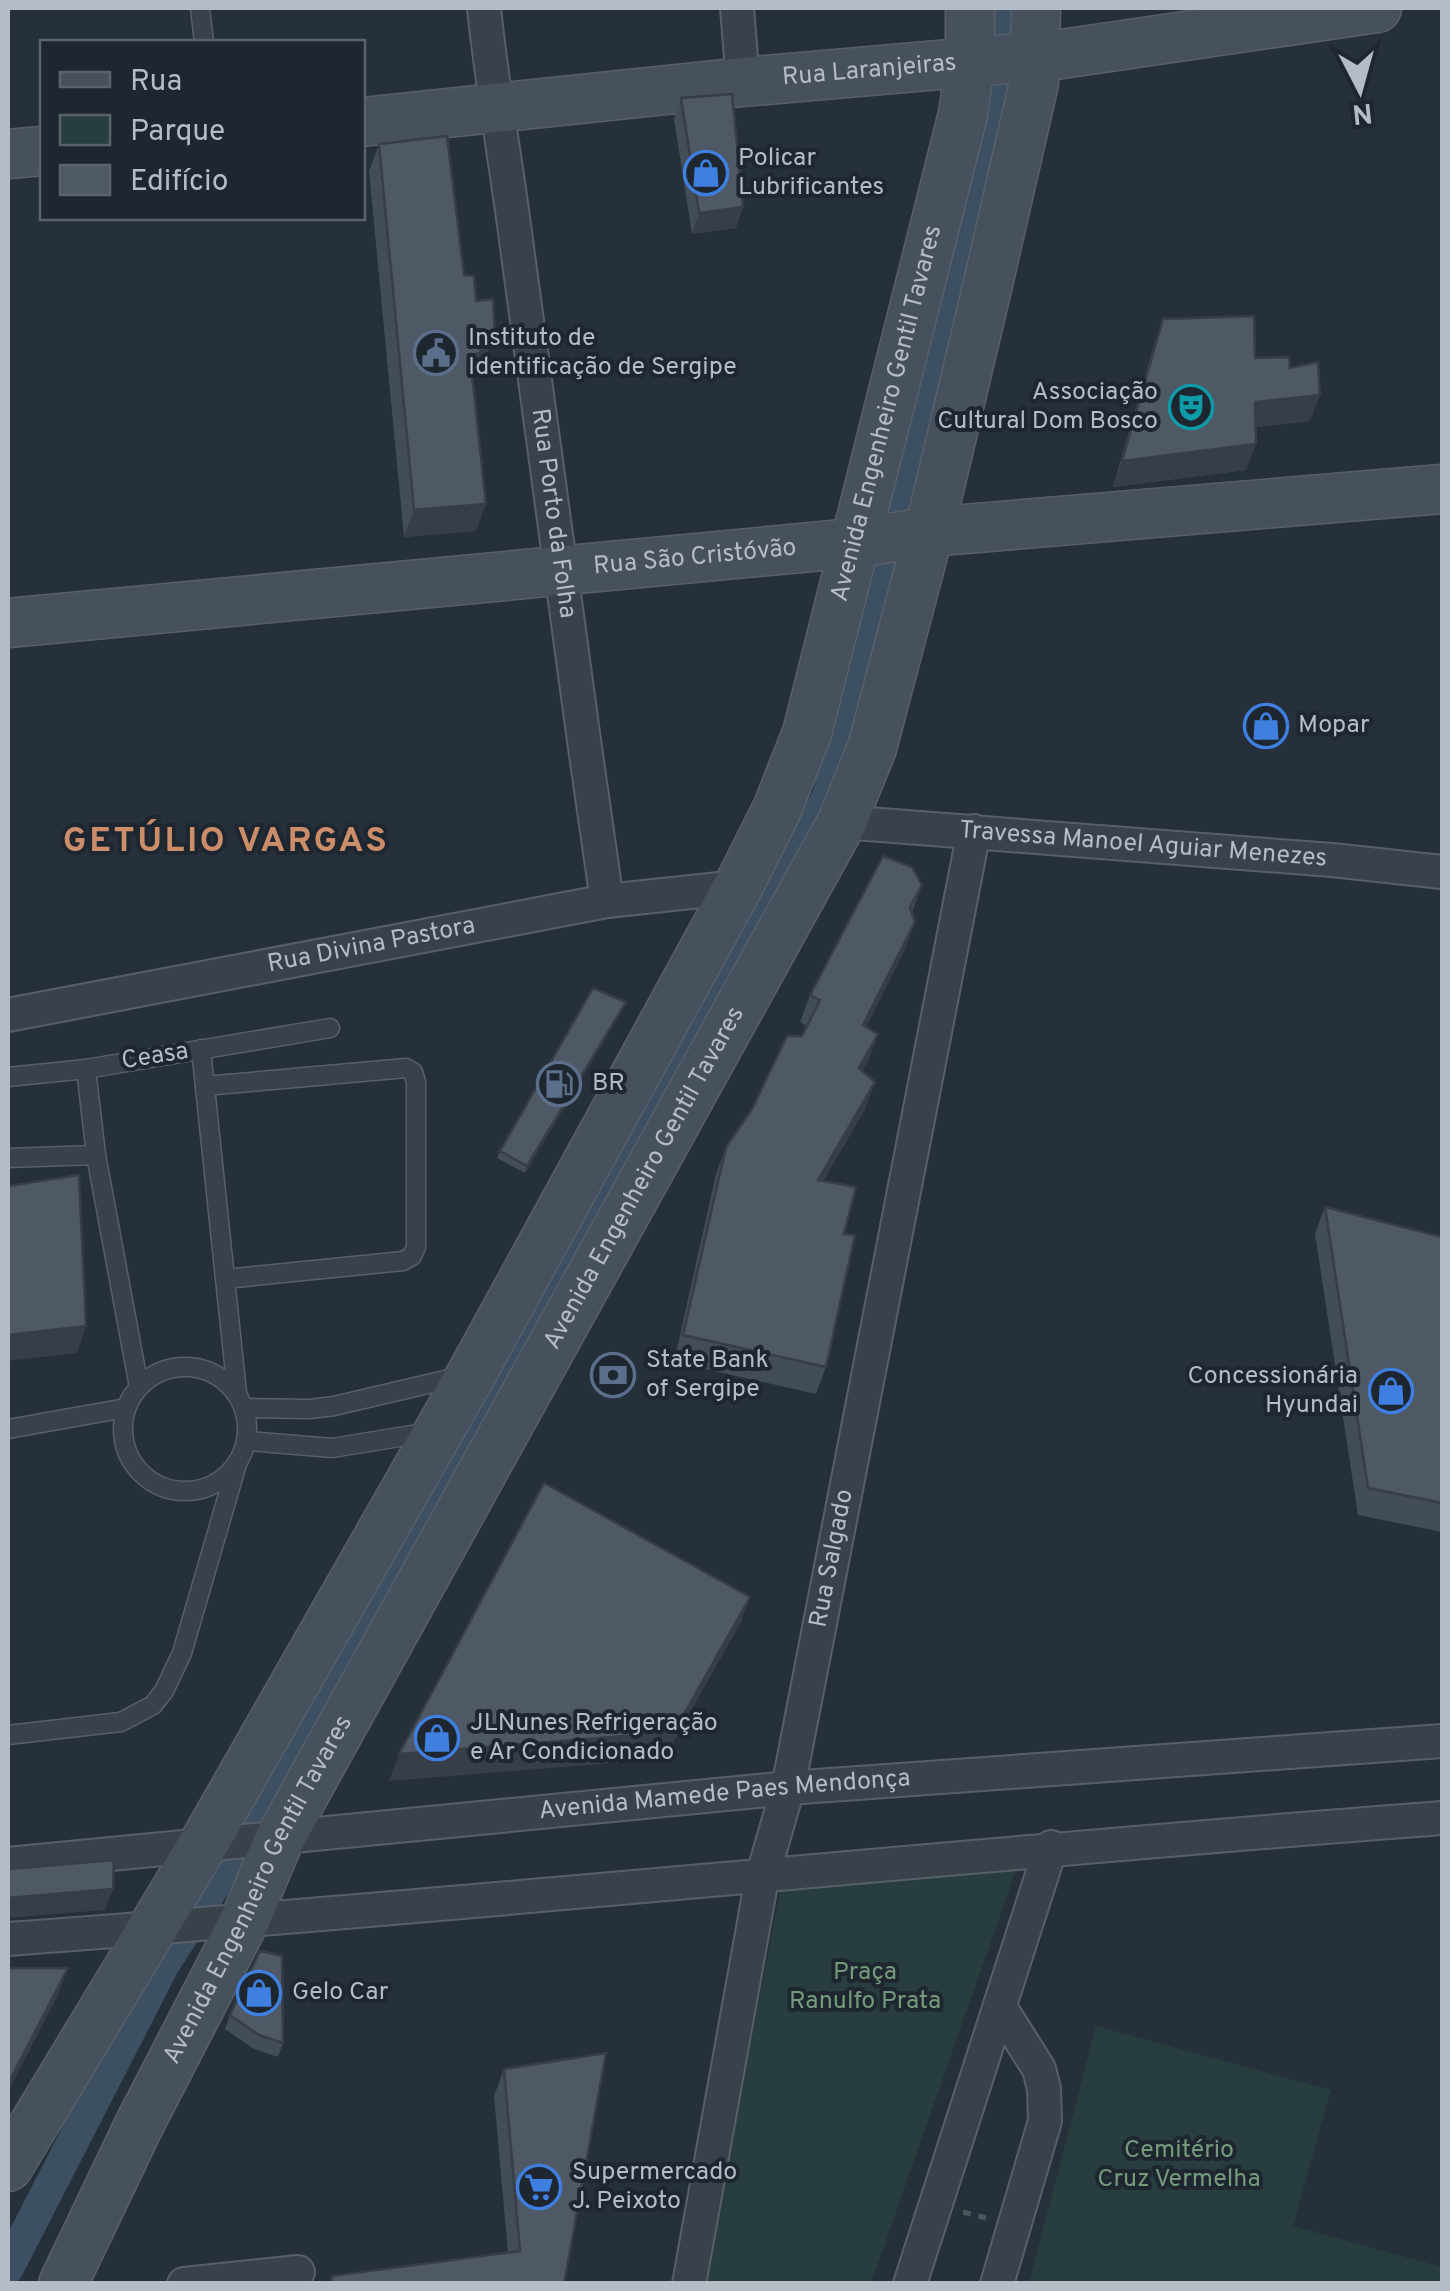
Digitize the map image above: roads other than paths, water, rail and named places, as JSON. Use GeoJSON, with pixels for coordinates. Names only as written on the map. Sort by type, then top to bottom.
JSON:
{"type":"FeatureCollection","features":[{"type":"Feature","properties":{"kind":"main road","name":"Avenida Engenheiro Gentil Tavares"},"geometry":{"type":"LineString","coordinates":[[8,2168],[211,1842],[472,1374],[777,810],[807,733],[963,114],[973,63],[970,8]]}},
{"type":"Feature","properties":{"kind":"main road","name":"Avenida Engenheiro Gentil Tavares"},"geometry":{"type":"LineString","coordinates":[[63,2284],[274,1840],[842,822],[872,748],[1034,83],[1029,56],[1036,8]]}},
{"type":"Feature","properties":{"kind":"main road","name":"Rua Laranjeiras"},"geometry":{"type":"LineString","coordinates":[[365,122],[744,82],[973,63],[1252,17],[1377,8]]}},
{"type":"Feature","properties":{"kind":"main road"},"geometry":{"type":"LineString","coordinates":[[8,154],[40,151]]}},
{"type":"Feature","properties":{"kind":"main road","name":"Rua São Cristóvão"},"geometry":{"type":"LineString","coordinates":[[8,623],[856,543],[926,533],[1442,489]]}},
{"type":"Feature","properties":{"kind":"street","name":"Rua Porto da Folha"},"geometry":{"type":"LineString","coordinates":[[484,8],[494,108],[510,193],[559,571],[608,901]]}},
{"type":"Feature","properties":{"kind":"street"},"geometry":{"type":"LineString","coordinates":[[737,8],[744,82]]}},
{"type":"Feature","properties":{"kind":"street","name":"Travessa Manoel Aguiar Menezes"},"geometry":{"type":"LineString","coordinates":[[842,822],[1442,872]]}},
{"type":"Feature","properties":{"kind":"street","name":"Rua Salgado"},"geometry":{"type":"LineString","coordinates":[[690,2284],[762,1878],[788,1788],[974,831]]}},
{"type":"Feature","properties":{"kind":"street","name":"Rua Divina Pastora"},"geometry":{"type":"LineString","coordinates":[[8,1015],[608,901],[738,887]]}},
{"type":"Feature","properties":{"kind":"street","name":"Avenida Mamede Paes Mendonça"},"geometry":{"type":"LineString","coordinates":[[8,1864],[788,1788],[1442,1741]]}},
{"type":"Feature","properties":{"kind":"street"},"geometry":{"type":"LineString","coordinates":[[8,1940],[762,1878],[1051,1848],[1442,1818]]}},
{"type":"Feature","properties":{"kind":"street"},"geometry":{"type":"LineString","coordinates":[[910,2284],[1051,1848]]}},
{"type":"Feature","properties":{"kind":"street"},"geometry":{"type":"LineString","coordinates":[[997,2284],[1045,2122],[1044,2089],[1038,2069],[1000,2007]]}},
{"type":"Feature","properties":{"kind":"street"},"geometry":{"type":"LineString","coordinates":[[184,2284],[298,2272]]}},
{"type":"Feature","properties":{"kind":"lane"},"geometry":{"type":"LineString","coordinates":[[200,8],[204,40]]}},
{"type":"Feature","properties":{"kind":"lane"},"geometry":{"type":"LineString","coordinates":[[201,1049],[330,1028]]}},
{"type":"Feature","properties":{"kind":"lane","name":"Ceasa"},"geometry":{"type":"LineString","coordinates":[[139,1387],[96,1155],[86,1068],[201,1049],[247,1441],[238,1464]]}},
{"type":"Feature","properties":{"kind":"lane"},"geometry":{"type":"LineString","coordinates":[[8,1077],[86,1068]]}},
{"type":"Feature","properties":{"kind":"lane"},"geometry":{"type":"LineString","coordinates":[[205,1086],[406,1068],[413,1072],[416,1082],[416,1247],[412,1256],[403,1261],[226,1279]]}},
{"type":"Feature","properties":{"kind":"lane"},"geometry":{"type":"LineString","coordinates":[[8,1158],[96,1155]]}},
{"type":"Feature","properties":{"kind":"lane"},"geometry":{"type":"LineString","coordinates":[[238,1464],[216,1484],[202,1490],[172,1490],[157,1485],[135,1466],[122,1431],[126,1408],[139,1387],[159,1372],[196,1367],[219,1376],[241,1401],[310,1409],[472,1374]]}},
{"type":"Feature","properties":{"kind":"lane"},"geometry":{"type":"LineString","coordinates":[[8,1428],[126,1408]]}},
{"type":"Feature","properties":{"kind":"lane"},"geometry":{"type":"LineString","coordinates":[[247,1441],[332,1448],[437,1431]]}},
{"type":"Feature","properties":{"kind":"lane"},"geometry":{"type":"LineString","coordinates":[[8,1735],[122,1722],[153,1704],[164,1691],[182,1653],[238,1464]]}},
{"type":"Feature","properties":{"kind":"waterway"},"geometry":{"type":"LineString","coordinates":[[8,2268],[164,1964],[294,1762],[828,797],[994,102],[1008,35],[1007,8]]}},
{"type":"Feature","properties":{"kind":"place","name":"Policar Lubrificantes"},"geometry":{"type":"Point","coordinates":[706,173]}},
{"type":"Feature","properties":{"kind":"place","name":"Instituto de Identificação de Sergipe"},"geometry":{"type":"Point","coordinates":[436,353]}},
{"type":"Feature","properties":{"kind":"place","name":"Associação Cultural Dom Bosco"},"geometry":{"type":"Point","coordinates":[1191,407]}},
{"type":"Feature","properties":{"kind":"place","name":"Mopar"},"geometry":{"type":"Point","coordinates":[1266,726]}},
{"type":"Feature","properties":{"kind":"place","name":"BR"},"geometry":{"type":"Point","coordinates":[559,1084]}},
{"type":"Feature","properties":{"kind":"place","name":"State Bank of Sergipe"},"geometry":{"type":"Point","coordinates":[613,1375]}},
{"type":"Feature","properties":{"kind":"place","name":"Concessionária Hyundai"},"geometry":{"type":"Point","coordinates":[1391,1391]}},
{"type":"Feature","properties":{"kind":"place","name":"JLNunes Refrigeração e Ar Condicionado"},"geometry":{"type":"Point","coordinates":[437,1738]}},
{"type":"Feature","properties":{"kind":"place","name":"Gelo Car"},"geometry":{"type":"Point","coordinates":[259,1993]}},
{"type":"Feature","properties":{"kind":"place","name":"Supermercado J. Peixoto"},"geometry":{"type":"Point","coordinates":[539,2187]}},
{"type":"Feature","properties":{"kind":"district","name":"GETÚLIO VARGAS"},"geometry":{"type":"Point","coordinates":[226,842]}},
{"type":"Feature","properties":{"kind":"park label","name":"Praça Ranulfo Prata"},"geometry":{"type":"Point","coordinates":[865,1988]}},
{"type":"Feature","properties":{"kind":"park label","name":"Cemitério Cruz Vermelha"},"geometry":{"type":"Point","coordinates":[1179,2166]}}]}
